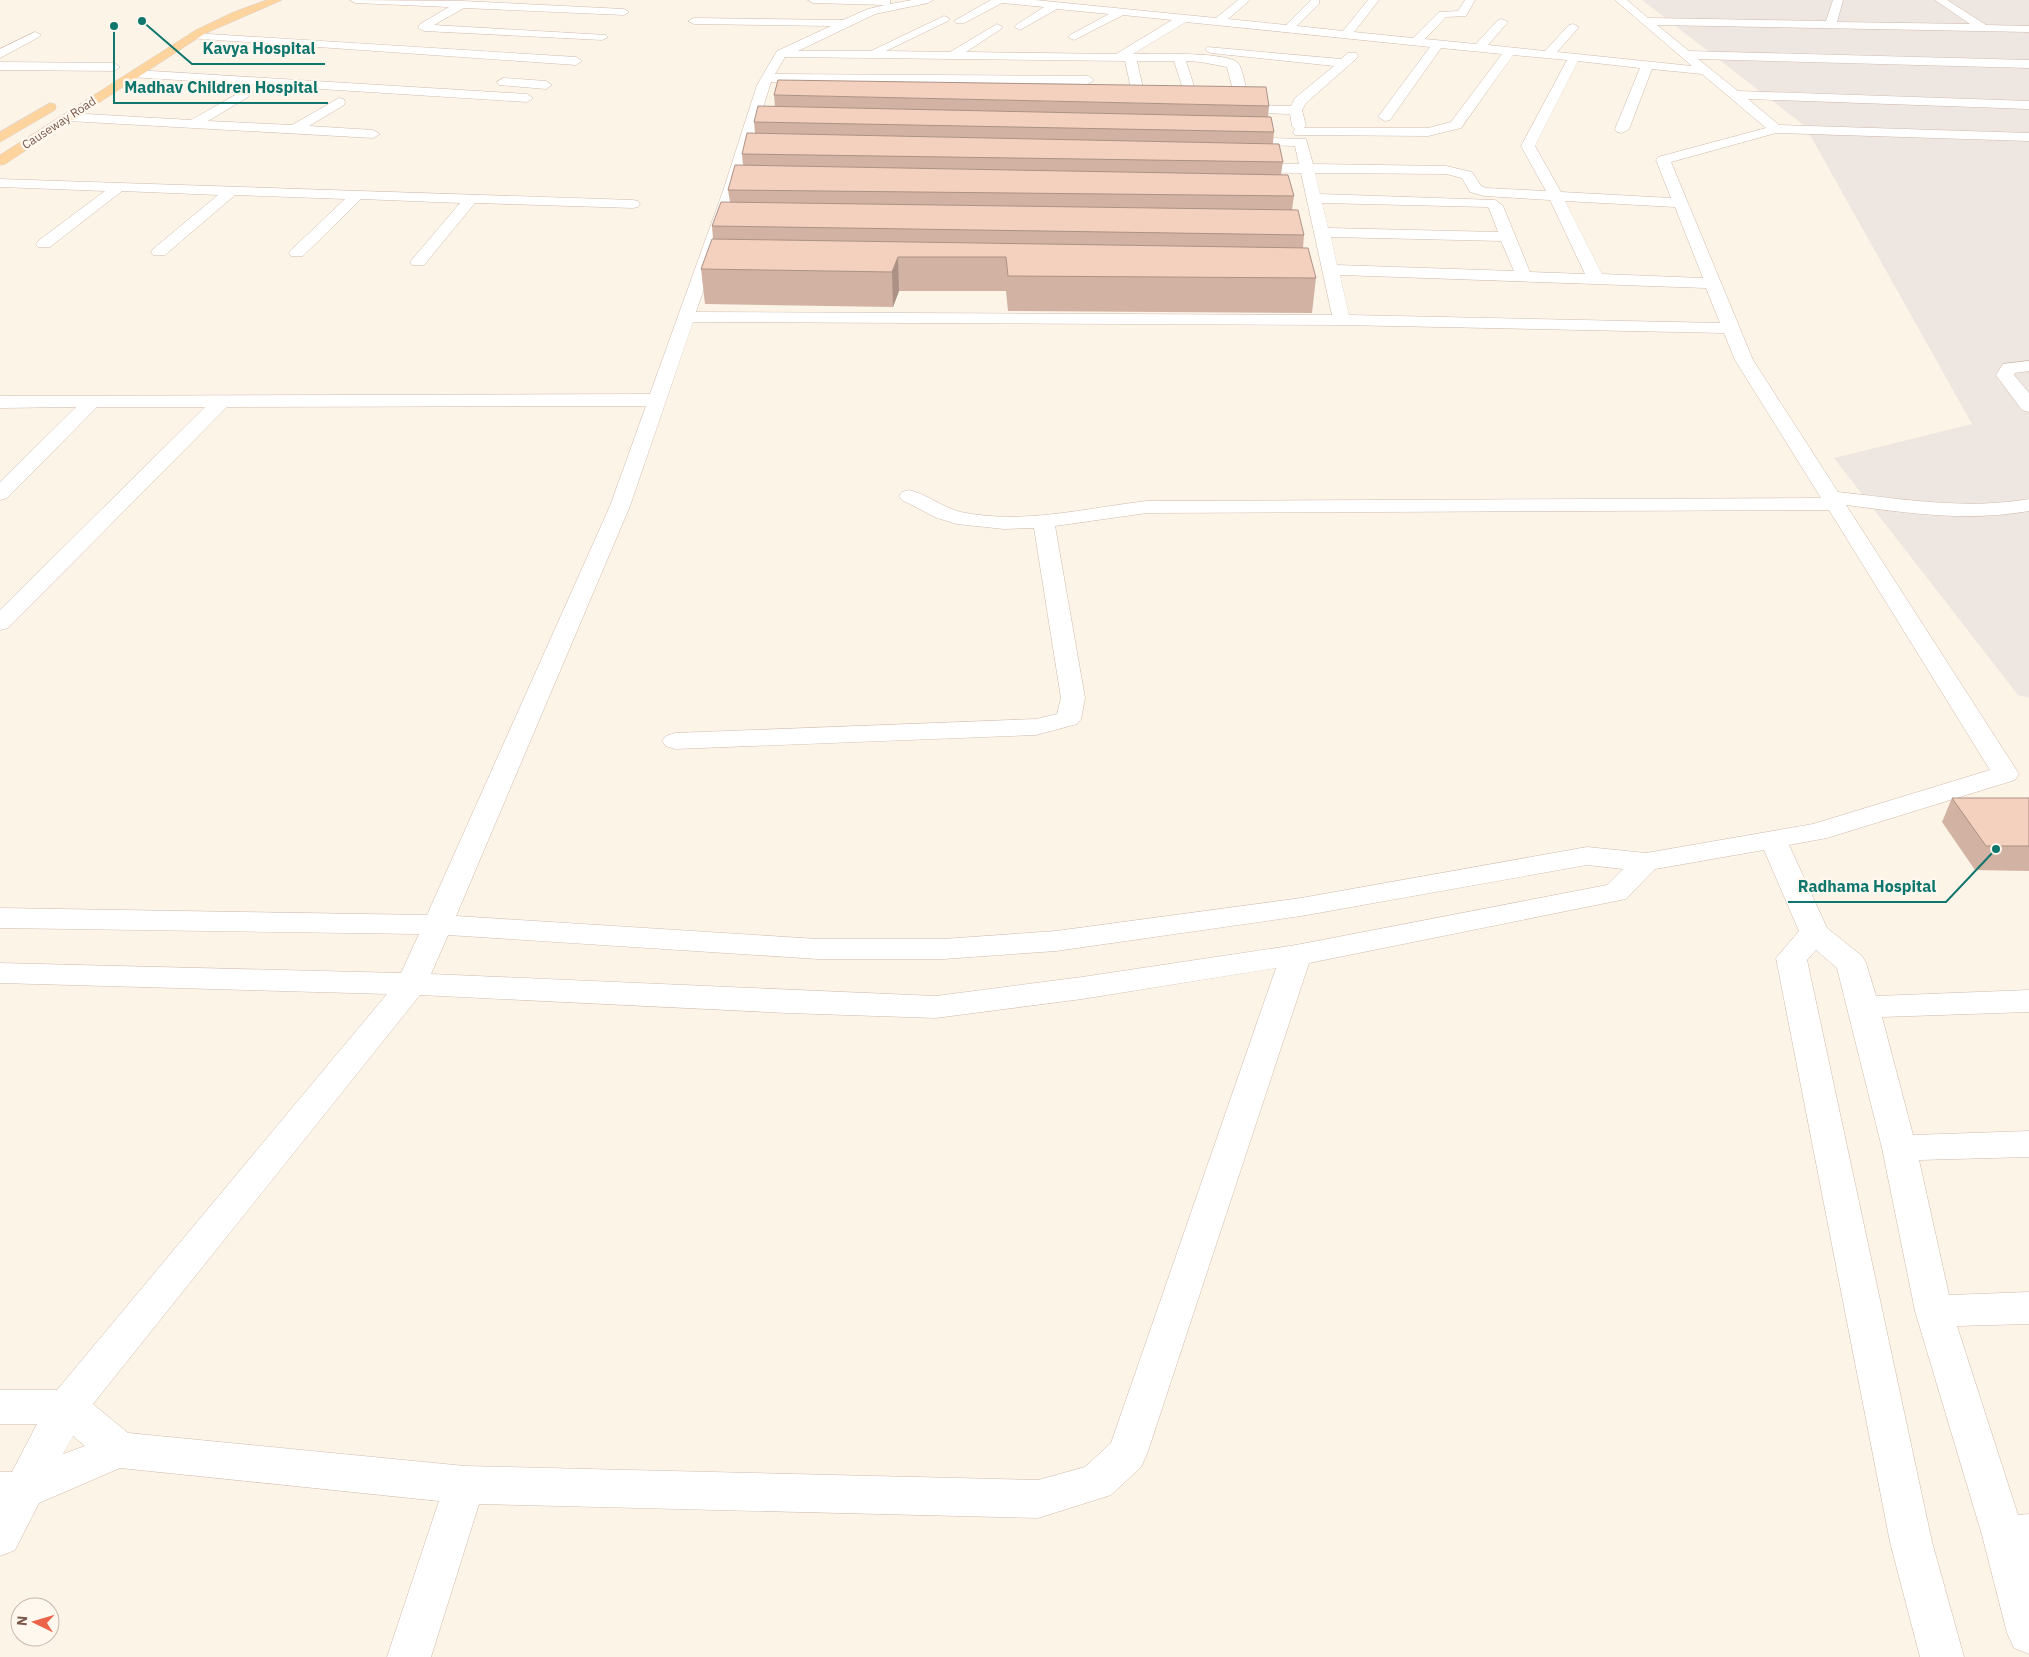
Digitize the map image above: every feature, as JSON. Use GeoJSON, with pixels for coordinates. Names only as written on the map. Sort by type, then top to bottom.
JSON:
{"type":"FeatureCollection","features":[{"type":"Feature","properties":{"kind":"main road","name":"Causeway Road"},"geometry":{"type":"LineString","coordinates":[[0,161],[159,58],[191,30],[251,0]]}},
{"type":"Feature","properties":{"kind":"main road","name":"Causeway Road"},"geometry":{"type":"LineString","coordinates":[[191,30],[277,0]]}},
{"type":"Feature","properties":{"kind":"main road","name":"Causeway Road"},"geometry":{"type":"LineString","coordinates":[[98,77],[118,64]]}},
{"type":"Feature","properties":{"kind":"main road","name":"Causeway Road"},"geometry":{"type":"LineString","coordinates":[[0,138],[57,102]]}},
{"type":"Feature","properties":{"kind":"street"},"geometry":{"type":"LineString","coordinates":[[355,0],[466,2],[624,12]]}},
{"type":"Feature","properties":{"kind":"street"},"geometry":{"type":"LineString","coordinates":[[812,0],[919,2]]}},
{"type":"Feature","properties":{"kind":"street"},"geometry":{"type":"LineString","coordinates":[[960,21],[999,0]]}},
{"type":"Feature","properties":{"kind":"street"},"geometry":{"type":"LineString","coordinates":[[1004,0],[1031,1],[1121,12],[1708,71]]}},
{"type":"Feature","properties":{"kind":"street"},"geometry":{"type":"LineString","coordinates":[[1094,9],[1108,0]]}},
{"type":"Feature","properties":{"kind":"street"},"geometry":{"type":"LineString","coordinates":[[1218,22],[1245,0]]}},
{"type":"Feature","properties":{"kind":"street"},"geometry":{"type":"LineString","coordinates":[[1346,35],[1374,0]]}},
{"type":"Feature","properties":{"kind":"street"},"geometry":{"type":"LineString","coordinates":[[1415,42],[1443,14],[1462,14],[1470,0]]}},
{"type":"Feature","properties":{"kind":"street"},"geometry":{"type":"LineString","coordinates":[[1620,0],[1649,27],[1708,71],[1776,129]]}},
{"type":"Feature","properties":{"kind":"street"},"geometry":{"type":"LineString","coordinates":[[1830,25],[1838,0]]}},
{"type":"Feature","properties":{"kind":"street"},"geometry":{"type":"LineString","coordinates":[[1940,0],[1984,28]]}},
{"type":"Feature","properties":{"kind":"street"},"geometry":{"type":"LineString","coordinates":[[466,2],[424,26],[424,28],[602,37]]}},
{"type":"Feature","properties":{"kind":"street"},"geometry":{"type":"LineString","coordinates":[[0,1536],[11,1491],[67,1408],[412,984],[620,506],[730,191],[745,158],[763,102],[767,78],[782,54],[872,11],[919,2]]}},
{"type":"Feature","properties":{"kind":"street"},"geometry":{"type":"LineString","coordinates":[[1288,29],[1314,2]]}},
{"type":"Feature","properties":{"kind":"street"},"geometry":{"type":"LineString","coordinates":[[1020,27],[1054,5]]}},
{"type":"Feature","properties":{"kind":"street"},"geometry":{"type":"LineString","coordinates":[[1155,15],[1169,5]]}},
{"type":"Feature","properties":{"kind":"street"},"geometry":{"type":"LineString","coordinates":[[1074,36],[1121,12]]}},
{"type":"Feature","properties":{"kind":"street"},"geometry":{"type":"LineString","coordinates":[[1125,57],[1184,18]]}},
{"type":"Feature","properties":{"kind":"street"},"geometry":{"type":"LineString","coordinates":[[870,55],[944,19]]}},
{"type":"Feature","properties":{"kind":"street"},"geometry":{"type":"LineString","coordinates":[[694,21],[846,23]]}},
{"type":"Feature","properties":{"kind":"street"},"geometry":{"type":"LineString","coordinates":[[1479,48],[1502,22]]}},
{"type":"Feature","properties":{"kind":"street"},"geometry":{"type":"LineString","coordinates":[[1201,58],[1207,56],[1243,24]]}},
{"type":"Feature","properties":{"kind":"street"},"geometry":{"type":"LineString","coordinates":[[1649,27],[1830,25],[2029,30]]}},
{"type":"Feature","properties":{"kind":"street"},"geometry":{"type":"LineString","coordinates":[[952,56],[997,27]]}},
{"type":"Feature","properties":{"kind":"street"},"geometry":{"type":"LineString","coordinates":[[1548,55],[1573,27]]}},
{"type":"Feature","properties":{"kind":"street"},"geometry":{"type":"LineString","coordinates":[[191,30],[576,61]]}},
{"type":"Feature","properties":{"kind":"street"},"geometry":{"type":"LineString","coordinates":[[1264,66],[1308,31]]}},
{"type":"Feature","properties":{"kind":"street"},"geometry":{"type":"LineString","coordinates":[[0,54],[35,35]]}},
{"type":"Feature","properties":{"kind":"street"},"geometry":{"type":"LineString","coordinates":[[1342,320],[1322,234],[1311,200],[1304,144],[1296,110],[1300,101],[1373,37]]}},
{"type":"Feature","properties":{"kind":"street"},"geometry":{"type":"LineString","coordinates":[[1026,56],[1046,43]]}},
{"type":"Feature","properties":{"kind":"street"},"geometry":{"type":"LineString","coordinates":[[1144,43],[1344,63]]}},
{"type":"Feature","properties":{"kind":"street"},"geometry":{"type":"LineString","coordinates":[[1384,117],[1438,44]]}},
{"type":"Feature","properties":{"kind":"street"},"geometry":{"type":"LineString","coordinates":[[1626,63],[1636,49]]}},
{"type":"Feature","properties":{"kind":"street"},"geometry":{"type":"LineString","coordinates":[[782,54],[1073,57],[1091,51],[1125,57],[1201,58],[1228,62],[1233,65],[1244,109]]}},
{"type":"Feature","properties":{"kind":"street"},"geometry":{"type":"LineString","coordinates":[[767,78],[1088,84],[1091,51]]}},
{"type":"Feature","properties":{"kind":"street"},"geometry":{"type":"LineString","coordinates":[[1222,140],[1304,144],[1428,132],[1447,128],[1456,124],[1510,51]]}},
{"type":"Feature","properties":{"kind":"street"},"geometry":{"type":"LineString","coordinates":[[1688,55],[2029,64]]}},
{"type":"Feature","properties":{"kind":"street"},"geometry":{"type":"LineString","coordinates":[[1125,57],[1141,107]]}},
{"type":"Feature","properties":{"kind":"street"},"geometry":{"type":"LineString","coordinates":[[159,58],[179,59]]}},
{"type":"Feature","properties":{"kind":"street"},"geometry":{"type":"LineString","coordinates":[[1179,58],[1205,108]]}},
{"type":"Feature","properties":{"kind":"street"},"geometry":{"type":"LineString","coordinates":[[1574,58],[1528,146],[1555,195],[1596,279]]}},
{"type":"Feature","properties":{"kind":"street"},"geometry":{"type":"LineString","coordinates":[[0,66],[118,64]]}},
{"type":"Feature","properties":{"kind":"street"},"geometry":{"type":"LineString","coordinates":[[1622,129],[1647,65]]}},
{"type":"Feature","properties":{"kind":"street"},"geometry":{"type":"LineString","coordinates":[[134,74],[526,98]]}},
{"type":"Feature","properties":{"kind":"street"},"geometry":{"type":"LineString","coordinates":[[486,81],[546,85]]}},
{"type":"Feature","properties":{"kind":"street"},"geometry":{"type":"LineString","coordinates":[[193,124],[244,94]]}},
{"type":"Feature","properties":{"kind":"street"},"geometry":{"type":"LineString","coordinates":[[1736,95],[2029,105]]}},
{"type":"Feature","properties":{"kind":"street"},"geometry":{"type":"LineString","coordinates":[[294,130],[339,102]]}},
{"type":"Feature","properties":{"kind":"street"},"geometry":{"type":"LineString","coordinates":[[1177,108],[1296,110]]}},
{"type":"Feature","properties":{"kind":"street"},"geometry":{"type":"LineString","coordinates":[[68,117],[373,134]]}},
{"type":"Feature","properties":{"kind":"street"},"geometry":{"type":"LineString","coordinates":[[0,918],[439,925],[818,949],[944,949],[1056,941],[1301,907],[1587,856],[1646,862],[1774,840],[1817,832],[2018,773],[1833,501],[1744,360],[1663,160],[1776,129],[2029,137]]}},
{"type":"Feature","properties":{"kind":"street"},"geometry":{"type":"LineString","coordinates":[[1227,168],[1446,170],[1467,175],[1475,188],[1484,192],[1680,203]]}},
{"type":"Feature","properties":{"kind":"street"},"geometry":{"type":"LineString","coordinates":[[0,183],[633,204]]}},
{"type":"Feature","properties":{"kind":"street"},"geometry":{"type":"LineString","coordinates":[[44,244],[119,187]]}},
{"type":"Feature","properties":{"kind":"street"},"geometry":{"type":"LineString","coordinates":[[159,252],[231,191]]}},
{"type":"Feature","properties":{"kind":"street"},"geometry":{"type":"LineString","coordinates":[[730,191],[749,192]]}},
{"type":"Feature","properties":{"kind":"street"},"geometry":{"type":"LineString","coordinates":[[298,253],[357,194]]}},
{"type":"Feature","properties":{"kind":"street"},"geometry":{"type":"LineString","coordinates":[[418,262],[472,198]]}},
{"type":"Feature","properties":{"kind":"street"},"geometry":{"type":"LineString","coordinates":[[1311,200],[1490,203],[1496,206],[1506,237],[1524,276]]}},
{"type":"Feature","properties":{"kind":"street"},"geometry":{"type":"LineString","coordinates":[[717,228],[737,228]]}},
{"type":"Feature","properties":{"kind":"street"},"geometry":{"type":"LineString","coordinates":[[1303,237],[1322,234],[1506,237]]}},
{"type":"Feature","properties":{"kind":"street"},"geometry":{"type":"LineString","coordinates":[[704,266],[724,266]]}},
{"type":"Feature","properties":{"kind":"street"},"geometry":{"type":"LineString","coordinates":[[1312,276],[1331,273],[1524,276],[1712,282]]}},
{"type":"Feature","properties":{"kind":"street"},"geometry":{"type":"LineString","coordinates":[[686,317],[1342,320],[1731,328]]}},
{"type":"Feature","properties":{"kind":"street"},"geometry":{"type":"LineString","coordinates":[[2029,366],[2009,368],[2005,375],[2029,406]]}},
{"type":"Feature","properties":{"kind":"street"},"geometry":{"type":"LineString","coordinates":[[0,402],[657,400]]}},
{"type":"Feature","properties":{"kind":"street"},"geometry":{"type":"LineString","coordinates":[[0,623],[222,401]]}},
{"type":"Feature","properties":{"kind":"street"},"geometry":{"type":"LineString","coordinates":[[0,494],[92,402]]}},
{"type":"Feature","properties":{"kind":"street"},"geometry":{"type":"LineString","coordinates":[[909,496],[956,518],[992,523],[1044,521],[1146,507],[1833,501],[1966,511],[2003,511],[2029,505]]}},
{"type":"Feature","properties":{"kind":"street"},"geometry":{"type":"LineString","coordinates":[[675,741],[1036,727],[1068,718],[1073,698],[1044,521]]}},
{"type":"Feature","properties":{"kind":"street"},"geometry":{"type":"LineString","coordinates":[[1774,840],[1815,933],[1851,963],[1864,1007],[1899,1148],[1934,1311],[2016,1534],[2029,1633]]}},
{"type":"Feature","properties":{"kind":"street"},"geometry":{"type":"LineString","coordinates":[[0,973],[412,984],[787,1002],[936,1007],[1082,988],[1296,955],[1616,892],[1646,862]]}},
{"type":"Feature","properties":{"kind":"street"},"geometry":{"type":"LineString","coordinates":[[1815,933],[1791,958],[1911,1542],[1942,1657]]}},
{"type":"Feature","properties":{"kind":"street"},"geometry":{"type":"LineString","coordinates":[[11,1491],[118,1450],[465,1485],[1038,1499],[1097,1482],[1127,1454],[1296,955]]}},
{"type":"Feature","properties":{"kind":"street"},"geometry":{"type":"LineString","coordinates":[[1864,1007],[2029,1001]]}},
{"type":"Feature","properties":{"kind":"street"},"geometry":{"type":"LineString","coordinates":[[1899,1148],[2029,1144]]}},
{"type":"Feature","properties":{"kind":"street"},"geometry":{"type":"LineString","coordinates":[[1934,1311],[2029,1308]]}},
{"type":"Feature","properties":{"kind":"street"},"geometry":{"type":"LineString","coordinates":[[0,1408],[67,1408],[118,1450]]}},
{"type":"Feature","properties":{"kind":"street"},"geometry":{"type":"LineString","coordinates":[[409,1657],[465,1485]]}},
{"type":"Feature","properties":{"kind":"shaded area"},"geometry":{"type":"Polygon","coordinates":[[[1642,0],[2029,0],[2029,698],[2018,695],[1834,458],[1972,424],[1805,126],[1642,0]]]}},
{"type":"Feature","properties":{"kind":"building"},"geometry":{"type":"Polygon","coordinates":[[[778,80],[1266,87],[1269,106],[774,95],[778,80]]]}},
{"type":"Feature","properties":{"kind":"building"},"geometry":{"type":"Polygon","coordinates":[[[758,106],[1271,117],[1274,132],[754,122],[758,106]]]}},
{"type":"Feature","properties":{"kind":"building"},"geometry":{"type":"Polygon","coordinates":[[[747,133],[1279,144],[1283,162],[742,154],[747,133]]]}},
{"type":"Feature","properties":{"kind":"building"},"geometry":{"type":"Polygon","coordinates":[[[735,165],[1288,175],[1294,196],[728,190],[735,165]]]}},
{"type":"Feature","properties":{"kind":"building"},"geometry":{"type":"Polygon","coordinates":[[[721,202],[1298,210],[1304,235],[712,226],[721,202]]]}},
{"type":"Feature","properties":{"kind":"building"},"geometry":{"type":"Polygon","coordinates":[[[712,239],[1308,248],[1316,278],[1008,276],[1006,257],[898,257],[892,272],[701,269],[712,239]]]}},
{"type":"Feature","properties":{"kind":"building"},"geometry":{"type":"Polygon","coordinates":[[[1952,798],[2029,798],[2029,846],[1986,846],[1952,798]]]}},
{"type":"Feature","properties":{"kind":"place","name":"Kavya Hospital"},"geometry":{"type":"Point","coordinates":[142,21]}},
{"type":"Feature","properties":{"kind":"place","name":"Madhav Children Hospital"},"geometry":{"type":"Point","coordinates":[114,26]}},
{"type":"Feature","properties":{"kind":"place","name":"Radhama Hospital"},"geometry":{"type":"Point","coordinates":[1996,849]}}]}
